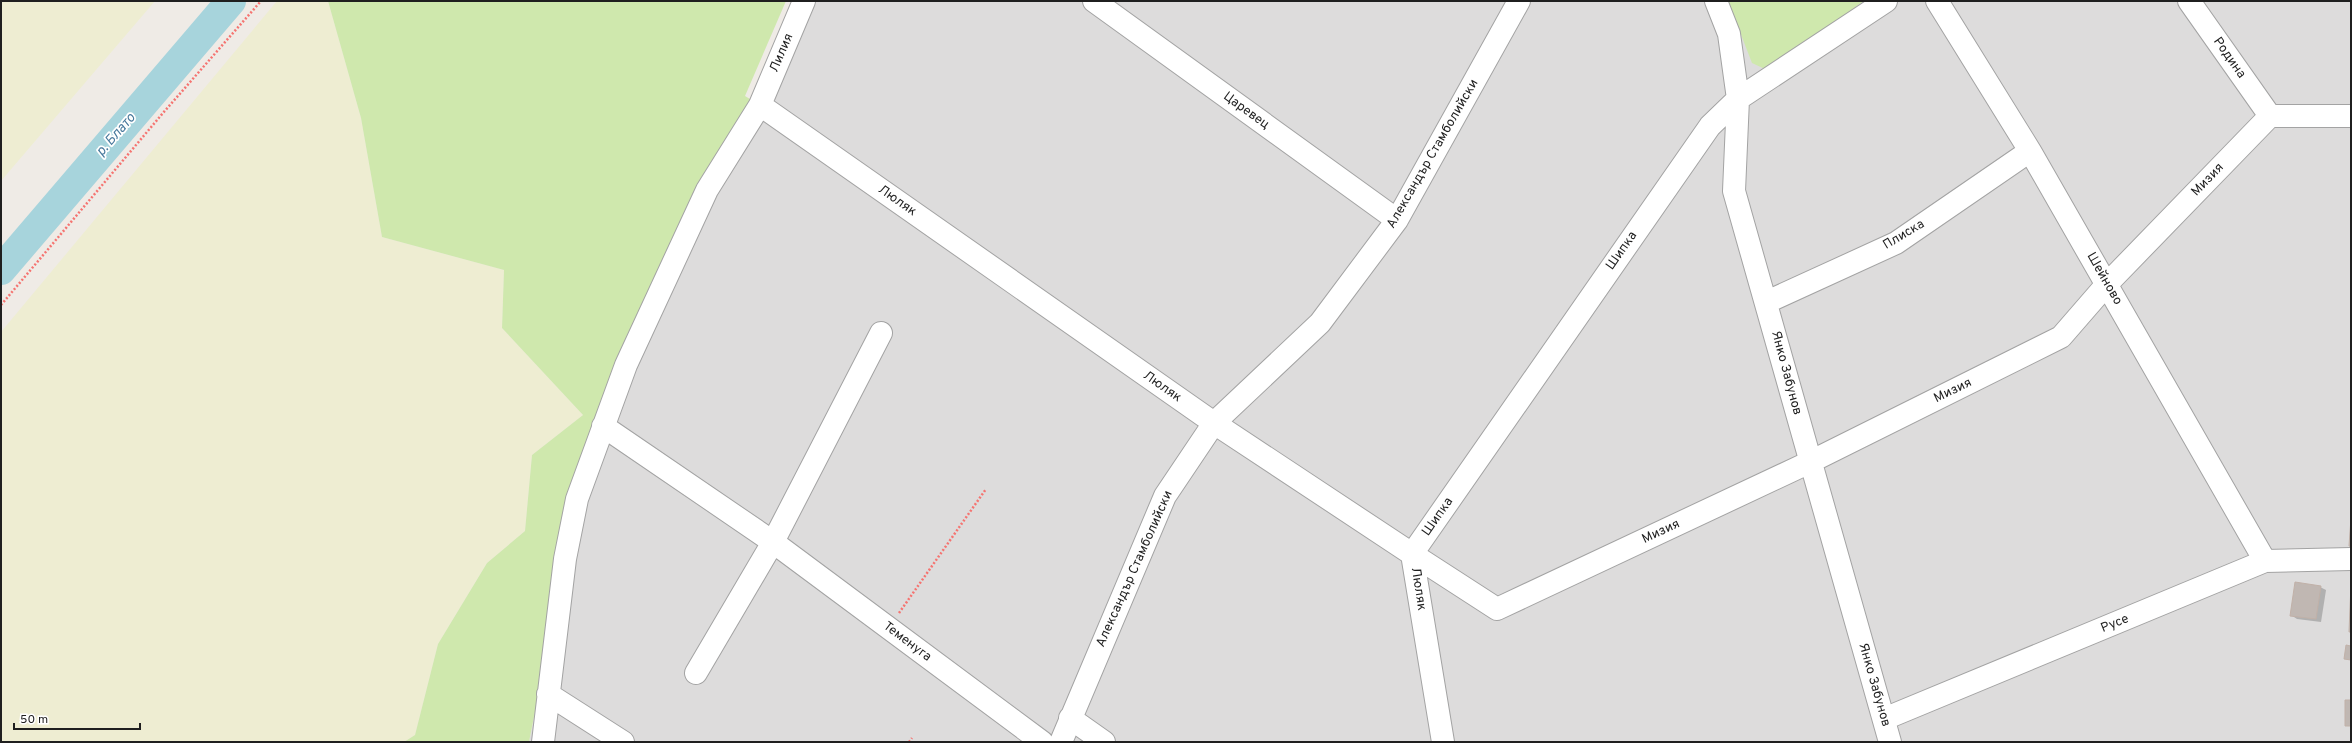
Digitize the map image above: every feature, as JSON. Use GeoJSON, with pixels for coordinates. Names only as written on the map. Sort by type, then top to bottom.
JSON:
{"type":"FeatureCollection","features":[{"type":"Feature","properties":{"kind":"street","name":"Лилия"},"geometry":{"type":"LineString","coordinates":[[542,742],[565,559],[577,499],[626,365],[707,190],[760,105],[804,1]]}},
{"type":"Feature","properties":{"kind":"street","name":"Царевец"},"geometry":{"type":"LineString","coordinates":[[1094,1],[1397,220]]}},
{"type":"Feature","properties":{"kind":"street","name":"Александър Стамболийски"},"geometry":{"type":"LineString","coordinates":[[1061,742],[1165,496],[1214,423],[1320,323],[1397,220],[1519,1]]}},
{"type":"Feature","properties":{"kind":"street","name":"Янко Забунов"},"geometry":{"type":"LineString","coordinates":[[1716,1],[1729,34],[1738,99],[1734,191],[1767,302],[1810,462],[1890,742]]}},
{"type":"Feature","properties":{"kind":"street","name":"Шипка"},"geometry":{"type":"LineString","coordinates":[[1412,554],[1668,183],[1710,126],[1738,99],[1886,1]]}},
{"type":"Feature","properties":{"kind":"street","name":"Шейново"},"geometry":{"type":"LineString","coordinates":[[1937,1],[2030,151],[2265,561]]}},
{"type":"Feature","properties":{"kind":"street","name":"Родина"},"geometry":{"type":"LineString","coordinates":[[2189,1],[2270,116]]}},
{"type":"Feature","properties":{"kind":"street","name":"Люляк"},"geometry":{"type":"LineString","coordinates":[[760,105],[1214,423],[1412,554],[1443,742]]}},
{"type":"Feature","properties":{"kind":"street"},"geometry":{"type":"LineString","coordinates":[[2270,116],[2351,116]]}},
{"type":"Feature","properties":{"kind":"street","name":"Мизия"},"geometry":{"type":"LineString","coordinates":[[1412,554],[1497,609],[1810,462],[2061,337],[2107,284],[2270,116]]}},
{"type":"Feature","properties":{"kind":"street","name":"Плиска"},"geometry":{"type":"LineString","coordinates":[[1767,302],[1896,243],[2030,151]]}},
{"type":"Feature","properties":{"kind":"street"},"geometry":{"type":"LineString","coordinates":[[696,673],[773,542],[881,333]]}},
{"type":"Feature","properties":{"kind":"street","name":"Теменуга"},"geometry":{"type":"LineString","coordinates":[[603,426],[773,542],[1042,742]]}},
{"type":"Feature","properties":{"kind":"street","name":"Русе"},"geometry":{"type":"LineString","coordinates":[[1884,719],[2265,561],[2351,560]]}},
{"type":"Feature","properties":{"kind":"street"},"geometry":{"type":"LineString","coordinates":[[548,694],[620,740]]}},
{"type":"Feature","properties":{"kind":"street"},"geometry":{"type":"LineString","coordinates":[[1070,718],[1104,742]]}},
{"type":"Feature","properties":{"kind":"path"},"geometry":{"type":"LineString","coordinates":[[1,305],[163,113],[261,1]]}},
{"type":"Feature","properties":{"kind":"path"},"geometry":{"type":"LineString","coordinates":[[888,628],[986,489]]}},
{"type":"Feature","properties":{"kind":"path"},"geometry":{"type":"LineString","coordinates":[[909,742],[912,738]]}},
{"type":"Feature","properties":{"kind":"shaded area"},"geometry":{"type":"Polygon","coordinates":[[[805,1],[2351,1],[2351,742],[529,742],[577,499],[805,1]]]}},
{"type":"Feature","properties":{"kind":"green space"},"geometry":{"type":"Polygon","coordinates":[[[1,1],[155,1],[1,181],[1,1]]]}},
{"type":"Feature","properties":{"kind":"green space"},"geometry":{"type":"Polygon","coordinates":[[[277,1],[328,1],[361,118],[382,237],[504,270],[502,328],[583,415],[532,455],[525,531],[487,563],[438,644],[415,735],[404,742],[1,742],[1,332],[277,1]]]}},
{"type":"Feature","properties":{"kind":"green space"},"geometry":{"type":"Polygon","coordinates":[[[328,1],[786,1],[745,96],[760,105],[707,190],[577,499],[529,742],[404,742],[415,735],[438,644],[487,563],[525,531],[532,455],[583,415],[502,328],[504,270],[382,237],[361,118],[328,1]]]}},
{"type":"Feature","properties":{"kind":"green space"},"geometry":{"type":"Polygon","coordinates":[[[1728,1],[1864,1],[1767,70],[1752,63],[1728,1]]]}},
{"type":"Feature","properties":{"kind":"building"},"geometry":{"type":"Polygon","coordinates":[[[2351,518],[2351,547],[2349,546],[2351,518]]]}},
{"type":"Feature","properties":{"kind":"building"},"geometry":{"type":"Polygon","coordinates":[[[2295,582],[2321,586],[2316,619],[2290,616],[2295,582]]]}},
{"type":"Feature","properties":{"kind":"building"},"geometry":{"type":"Polygon","coordinates":[[[2351,584],[2351,632],[2349,632],[2351,584]]]}},
{"type":"Feature","properties":{"kind":"building"},"geometry":{"type":"Polygon","coordinates":[[[2346,645],[2351,646],[2351,660],[2344,659],[2346,645]]]}},
{"type":"Feature","properties":{"kind":"building"},"geometry":{"type":"Polygon","coordinates":[[[2345,700],[2351,700],[2351,726],[2345,726],[2345,700]]]}},
{"type":"Feature","properties":{"kind":"waterway","name":"р. Блато"},"geometry":{"type":"LineString","coordinates":[[1,270],[231,1]]}}]}
